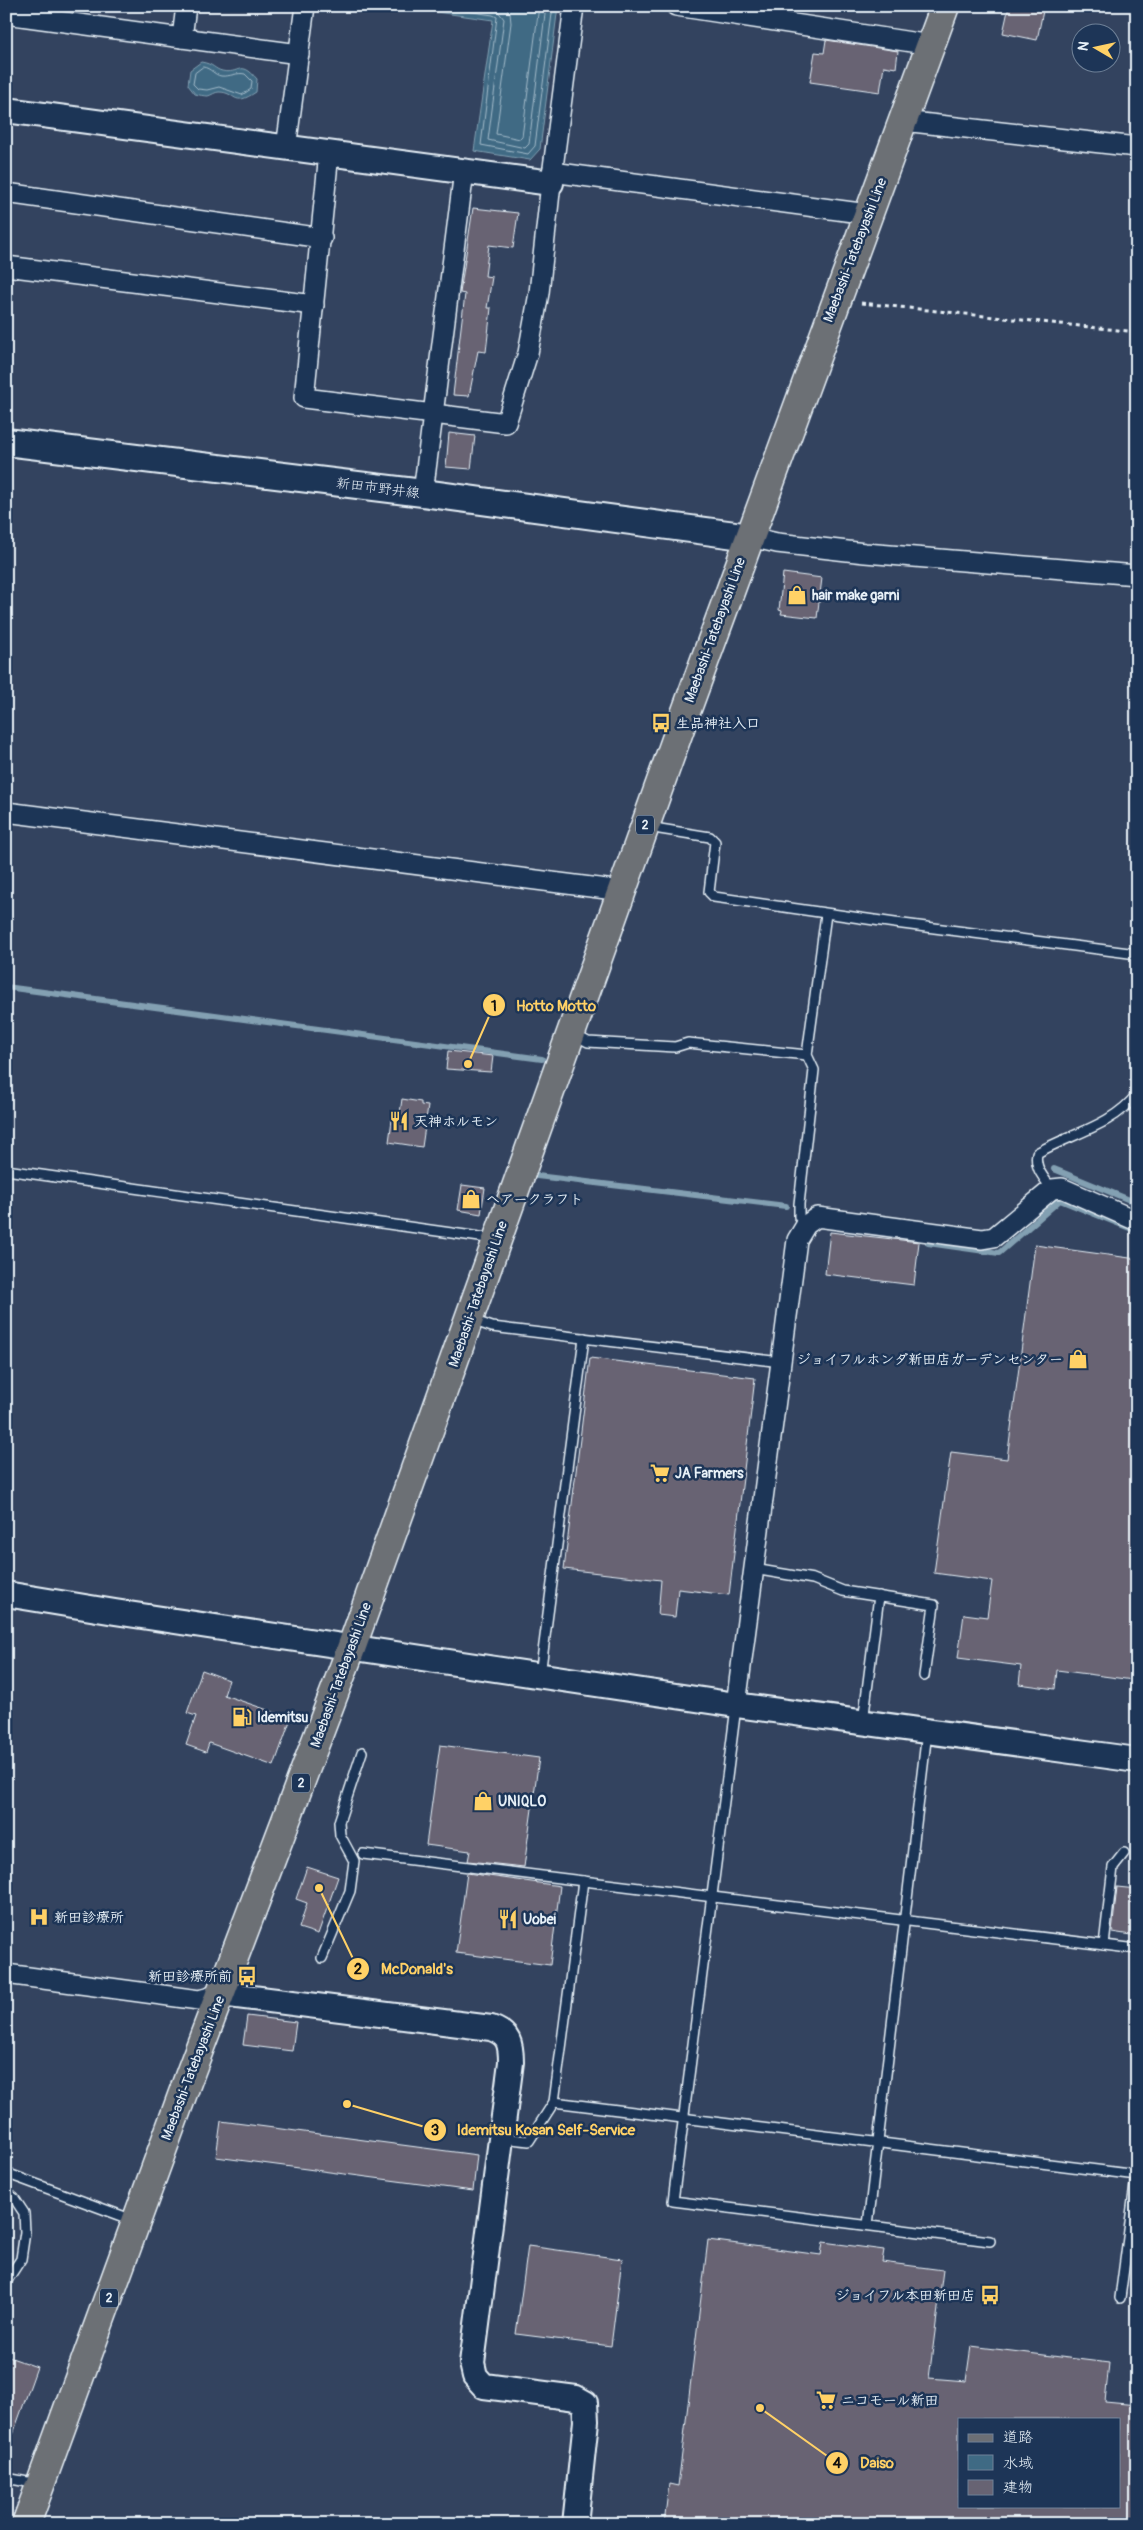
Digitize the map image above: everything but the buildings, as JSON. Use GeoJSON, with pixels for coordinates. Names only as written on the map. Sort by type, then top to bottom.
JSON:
{"type":"FeatureCollection","features":[{"type":"Feature","properties":{"kind":"main road","name":"Maebashi-Tatebayashi Line"},"geometry":{"type":"LineString","coordinates":[[26,2524],[136,2222],[352,1646],[646,822],[835,301],[945,6]]}},
{"type":"Feature","properties":{"kind":"main road","name":"新田市野井線"},"geometry":{"type":"LineString","coordinates":[[6,442],[423,493],[750,537]]}},
{"type":"Feature","properties":{"kind":"street"},"geometry":{"type":"LineString","coordinates":[[182,38],[186,6]]}},
{"type":"Feature","properties":{"kind":"street"},"geometry":{"type":"LineString","coordinates":[[286,148],[305,6]]}},
{"type":"Feature","properties":{"kind":"street"},"geometry":{"type":"LineString","coordinates":[[329,154],[322,238],[304,398],[506,423],[528,353],[539,293],[551,177],[574,6]]}},
{"type":"Feature","properties":{"kind":"street"},"geometry":{"type":"LineString","coordinates":[[676,6],[931,45]]}},
{"type":"Feature","properties":{"kind":"street"},"geometry":{"type":"LineString","coordinates":[[6,14],[53,13],[182,38],[299,54]]}},
{"type":"Feature","properties":{"kind":"street"},"geometry":{"type":"LineString","coordinates":[[6,110],[464,171],[551,177],[868,214]]}},
{"type":"Feature","properties":{"kind":"street"},"geometry":{"type":"LineString","coordinates":[[903,121],[1137,147]]}},
{"type":"Feature","properties":{"kind":"street"},"geometry":{"type":"LineString","coordinates":[[423,493],[464,171]]}},
{"type":"Feature","properties":{"kind":"street"},"geometry":{"type":"LineString","coordinates":[[6,193],[322,238]]}},
{"type":"Feature","properties":{"kind":"street"},"geometry":{"type":"LineString","coordinates":[[6,266],[314,305]]}},
{"type":"Feature","properties":{"kind":"street"},"geometry":{"type":"LineString","coordinates":[[750,537],[777,543],[865,553],[1137,575]]}},
{"type":"Feature","properties":{"kind":"street"},"geometry":{"type":"LineString","coordinates":[[6,812],[622,891]]}},
{"type":"Feature","properties":{"kind":"street"},"geometry":{"type":"LineString","coordinates":[[736,1705],[797,1240],[806,1225],[818,1217],[982,1239],[994,1237],[1052,1189],[1062,1188],[1137,1221]]}},
{"type":"Feature","properties":{"kind":"street"},"geometry":{"type":"LineString","coordinates":[[6,1594],[736,1705],[1137,1760]]}},
{"type":"Feature","properties":{"kind":"street"},"geometry":{"type":"LineString","coordinates":[[6,1974],[199,2000],[221,1994],[491,2028],[502,2032],[511,2047],[472,2363],[475,2376],[484,2386],[576,2398],[585,2403],[586,2421],[574,2524]]}},
{"type":"Feature","properties":{"kind":"lane"},"geometry":{"type":"LineString","coordinates":[[646,822],[660,829],[710,837],[715,842],[709,892],[714,897],[826,914],[1137,954]]}},
{"type":"Feature","properties":{"kind":"lane"},"geometry":{"type":"LineString","coordinates":[[806,1225],[799,1217],[799,1204],[814,1070],[807,1055],[826,914]]}},
{"type":"Feature","properties":{"kind":"lane"},"geometry":{"type":"LineString","coordinates":[[571,1033],[588,1042],[675,1047],[688,1043],[807,1055]]}},
{"type":"Feature","properties":{"kind":"lane"},"geometry":{"type":"LineString","coordinates":[[1052,1189],[1035,1162],[1037,1154],[1114,1116],[1129,1104],[1137,1094]]}},
{"type":"Feature","properties":{"kind":"lane"},"geometry":{"type":"LineString","coordinates":[[6,1170],[497,1239]]}},
{"type":"Feature","properties":{"kind":"lane"},"geometry":{"type":"LineString","coordinates":[[469,1318],[492,1327],[781,1362]]}},
{"type":"Feature","properties":{"kind":"lane"},"geometry":{"type":"LineString","coordinates":[[540,1675],[584,1338]]}},
{"type":"Feature","properties":{"kind":"lane"},"geometry":{"type":"LineString","coordinates":[[754,1569],[813,1579],[843,1591],[934,1605],[924,1676]]}},
{"type":"Feature","properties":{"kind":"lane"},"geometry":{"type":"LineString","coordinates":[[862,1723],[879,1596]]}},
{"type":"Feature","properties":{"kind":"lane"},"geometry":{"type":"LineString","coordinates":[[736,1705],[673,2200],[990,2241]]}},
{"type":"Feature","properties":{"kind":"lane"},"geometry":{"type":"LineString","coordinates":[[868,2225],[927,1731]]}},
{"type":"Feature","properties":{"kind":"lane"},"geometry":{"type":"LineString","coordinates":[[322,1958],[350,1891],[354,1861],[340,1835],[339,1822],[362,1752]]}},
{"type":"Feature","properties":{"kind":"lane"},"geometry":{"type":"LineString","coordinates":[[1104,1946],[1113,1867],[1124,1853]]}},
{"type":"Feature","properties":{"kind":"lane"},"geometry":{"type":"LineString","coordinates":[[363,1854],[1137,1950]]}},
{"type":"Feature","properties":{"kind":"lane"},"geometry":{"type":"LineString","coordinates":[[500,2137],[530,2141],[554,2102],[583,1881]]}},
{"type":"Feature","properties":{"kind":"lane"},"geometry":{"type":"LineString","coordinates":[[554,2102],[1136,2173],[1120,2298]]}},
{"type":"Feature","properties":{"kind":"lane"},"geometry":{"type":"LineString","coordinates":[[6,2173],[136,2222]]}},
{"type":"Feature","properties":{"kind":"lane"},"geometry":{"type":"LineString","coordinates":[[6,2192],[14,2198],[24,2213],[25,2232],[22,2259],[6,2282]]}},
{"type":"Feature","properties":{"kind":"lane"},"geometry":{"type":"LineString","coordinates":[[6,2478],[41,2484]]}},
{"type":"Feature","properties":{"kind":"path"},"geometry":{"type":"LineString","coordinates":[[835,301],[1137,332]]}},
{"type":"Feature","properties":{"kind":"water"},"geometry":{"type":"Polygon","coordinates":[[[394,6],[558,6],[540,149],[530,160],[474,151],[493,20],[394,6]]]}},
{"type":"Feature","properties":{"kind":"water"},"geometry":{"type":"Polygon","coordinates":[[[201,62],[222,71],[247,70],[257,79],[256,92],[243,99],[218,92],[208,96],[195,94],[188,85],[190,70],[201,62]]]}},
{"type":"Feature","properties":{"kind":"waterway"},"geometry":{"type":"LineString","coordinates":[[6,987],[542,1059]]}},
{"type":"Feature","properties":{"kind":"waterway"},"geometry":{"type":"LineString","coordinates":[[1054,1169],[1137,1203]]}},
{"type":"Feature","properties":{"kind":"waterway"},"geometry":{"type":"LineString","coordinates":[[537,1176],[786,1206]]}},
{"type":"Feature","properties":{"kind":"waterway"},"geometry":{"type":"LineString","coordinates":[[928,1243],[999,1253],[1060,1200],[1137,1231]]}},
{"type":"Feature","properties":{"kind":"place","name":"hair make garni"},"geometry":{"type":"Point","coordinates":[797,595]}},
{"type":"Feature","properties":{"kind":"place","name":"生品神社入口"},"geometry":{"type":"Point","coordinates":[661,723]}},
{"type":"Feature","properties":{"kind":"place","name":"Hotto Motto"},"geometry":{"type":"Point","coordinates":[468,1064]}},
{"type":"Feature","properties":{"kind":"place","name":"天神ホルモン"},"geometry":{"type":"Point","coordinates":[399,1121]}},
{"type":"Feature","properties":{"kind":"place","name":"ヘアークラフト"},"geometry":{"type":"Point","coordinates":[471,1199]}},
{"type":"Feature","properties":{"kind":"place","name":"ジョイフルホンダ新田店ガーデンセンター"},"geometry":{"type":"Point","coordinates":[1078,1359]}},
{"type":"Feature","properties":{"kind":"place","name":"JA Farmers"},"geometry":{"type":"Point","coordinates":[660,1473]}},
{"type":"Feature","properties":{"kind":"place","name":"Idemitsu"},"geometry":{"type":"Point","coordinates":[242,1717]}},
{"type":"Feature","properties":{"kind":"place","name":"UNIQLO"},"geometry":{"type":"Point","coordinates":[483,1801]}},
{"type":"Feature","properties":{"kind":"place","name":"McDonald's"},"geometry":{"type":"Point","coordinates":[319,1888]}},
{"type":"Feature","properties":{"kind":"place","name":"新田診療所"},"geometry":{"type":"Point","coordinates":[39,1917]}},
{"type":"Feature","properties":{"kind":"place","name":"Uobei"},"geometry":{"type":"Point","coordinates":[508,1919]}},
{"type":"Feature","properties":{"kind":"place","name":"新田診療所前"},"geometry":{"type":"Point","coordinates":[247,1976]}},
{"type":"Feature","properties":{"kind":"place","name":"Idemitsu Kosan Self-Service"},"geometry":{"type":"Point","coordinates":[347,2104]}},
{"type":"Feature","properties":{"kind":"place","name":"ジョイフル本田新田店"},"geometry":{"type":"Point","coordinates":[990,2295]}},
{"type":"Feature","properties":{"kind":"place","name":"ニコモール新田"},"geometry":{"type":"Point","coordinates":[826,2400]}},
{"type":"Feature","properties":{"kind":"place","name":"Daiso"},"geometry":{"type":"Point","coordinates":[760,2408]}}]}
